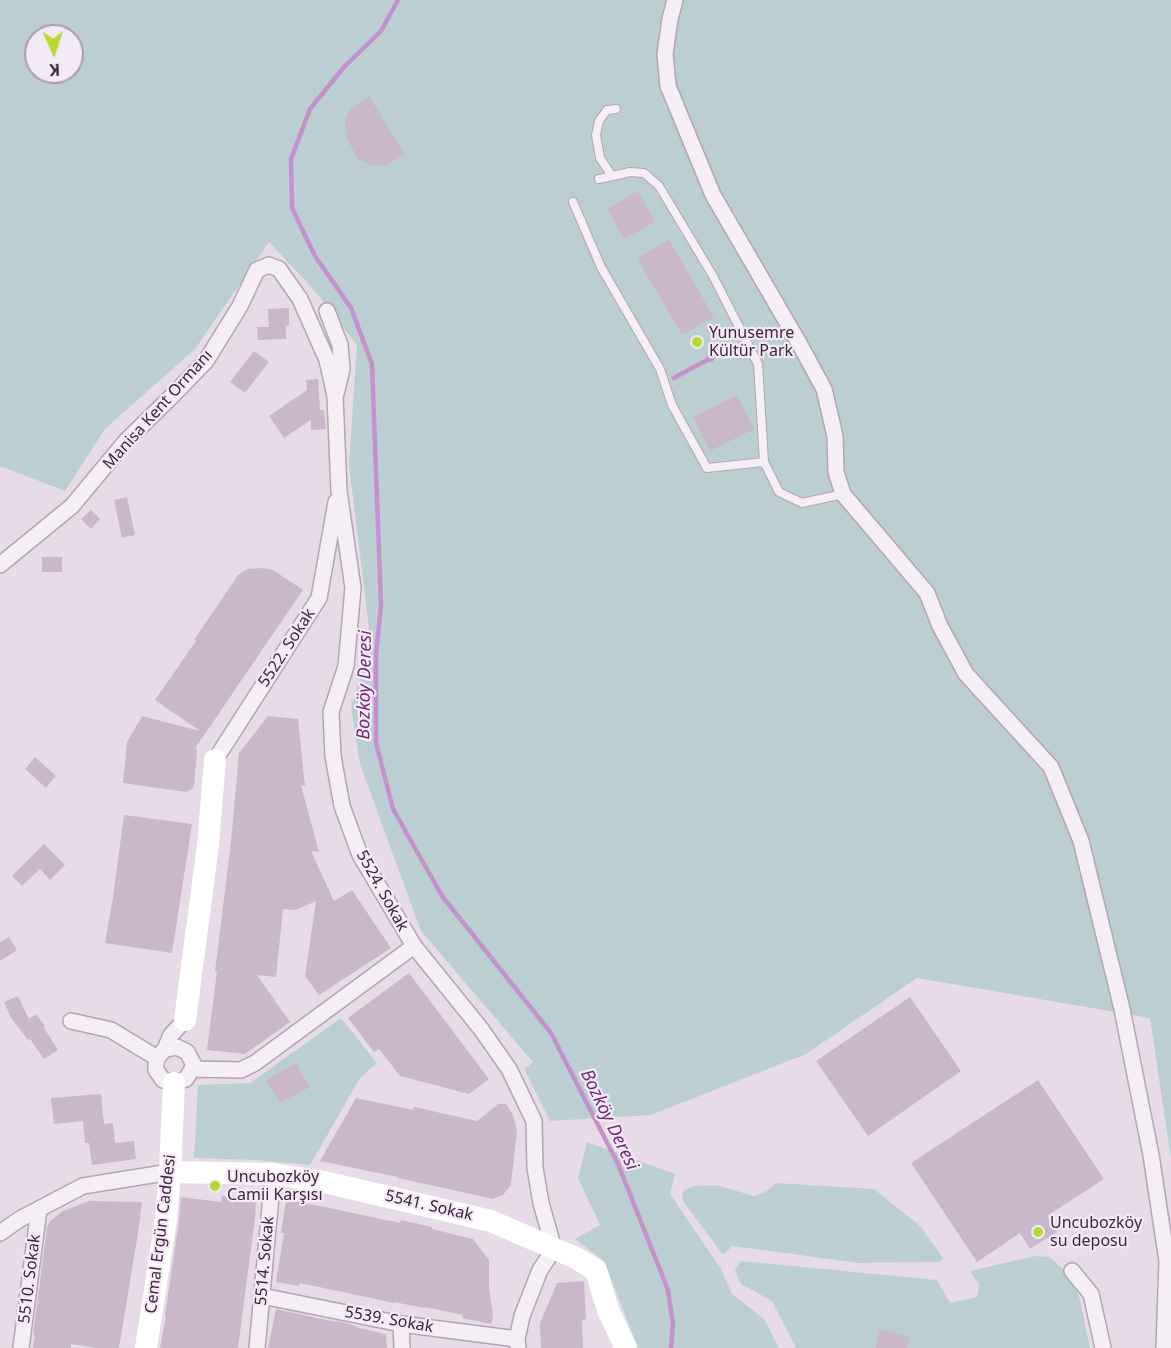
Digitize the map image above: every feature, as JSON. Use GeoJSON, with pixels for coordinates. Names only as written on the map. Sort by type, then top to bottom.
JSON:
{"type":"FeatureCollection","features":[{"type":"Feature","properties":{"kind":"street"},"geometry":{"type":"LineString","coordinates":[[675,0],[665,54],[668,86],[713,195],[824,389],[835,436],[836,472],[843,494],[927,593],[940,626],[966,674],[1051,767],[1081,841],[1122,1009],[1151,1155],[1167,1261],[1164,1348]]}},
{"type":"Feature","properties":{"kind":"street","name":"5524. Sokak"},"geometry":{"type":"LineString","coordinates":[[269,265],[279,269],[300,299],[327,360],[335,396],[339,490],[353,588],[346,666],[331,712],[335,766],[342,806],[360,855],[414,946],[487,1037],[509,1069],[534,1121],[535,1168],[541,1203],[554,1249]]}},
{"type":"Feature","properties":{"kind":"street","name":"Manisa Kent Ormanı"},"geometry":{"type":"LineString","coordinates":[[0,565],[72,506],[126,441],[206,361],[240,306],[257,270],[269,265]]}},
{"type":"Feature","properties":{"kind":"street"},"geometry":{"type":"LineString","coordinates":[[327,311],[341,353],[342,369],[335,396]]}},
{"type":"Feature","properties":{"kind":"street","name":"5522. Sokak"},"geometry":{"type":"LineString","coordinates":[[215,760],[319,598],[339,490]]}},
{"type":"Feature","properties":{"kind":"street"},"geometry":{"type":"LineString","coordinates":[[183,1049],[208,845],[215,760]]}},
{"type":"Feature","properties":{"kind":"street"},"geometry":{"type":"LineString","coordinates":[[192,1069],[241,1070],[255,1063],[414,946]]}},
{"type":"Feature","properties":{"kind":"street"},"geometry":{"type":"LineString","coordinates":[[71,1021],[111,1030],[161,1053],[177,1047],[188,1052],[192,1069],[186,1079],[174,1083],[163,1080],[156,1064],[161,1053],[171,1035],[185,1020]]}},
{"type":"Feature","properties":{"kind":"street","name":"Cemal Ergün Caddesi"},"geometry":{"type":"LineString","coordinates":[[146,1348],[166,1219],[174,1083]]}},
{"type":"Feature","properties":{"kind":"street"},"geometry":{"type":"LineString","coordinates":[[0,1233],[20,1219],[83,1186],[170,1172]]}},
{"type":"Feature","properties":{"kind":"street","name":"5541. Sokak"},"geometry":{"type":"LineString","coordinates":[[170,1172],[273,1174],[324,1182],[491,1221],[576,1258],[596,1270],[608,1310],[626,1348]]}},
{"type":"Feature","properties":{"kind":"street","name":"5514. Sokak"},"geometry":{"type":"LineString","coordinates":[[257,1348],[273,1174]]}},
{"type":"Feature","properties":{"kind":"street","name":"5510. Sokak"},"geometry":{"type":"LineString","coordinates":[[21,1348],[39,1209]]}},
{"type":"Feature","properties":{"kind":"street"},"geometry":{"type":"LineString","coordinates":[[518,1343],[522,1316],[540,1270],[554,1249]]}},
{"type":"Feature","properties":{"kind":"street"},"geometry":{"type":"LineString","coordinates":[[1072,1271],[1090,1294],[1103,1348]]}},
{"type":"Feature","properties":{"kind":"street","name":"5539. Sokak"},"geometry":{"type":"LineString","coordinates":[[262,1296],[401,1324],[518,1343]]}},
{"type":"Feature","properties":{"kind":"street"},"geometry":{"type":"LineString","coordinates":[[401,1324],[402,1348]]}},
{"type":"Feature","properties":{"kind":"lane"},"geometry":{"type":"LineString","coordinates":[[612,176],[600,158],[596,135],[599,121],[607,110],[616,109]]}},
{"type":"Feature","properties":{"kind":"lane"},"geometry":{"type":"LineString","coordinates":[[599,179],[630,172],[644,173],[659,186],[713,276],[758,364],[764,462],[780,492],[802,503],[843,494]]}},
{"type":"Feature","properties":{"kind":"lane"},"geometry":{"type":"LineString","coordinates":[[573,202],[601,267],[660,369],[672,405],[707,468],[764,462]]}},
{"type":"Feature","properties":{"kind":"shaded area"},"geometry":{"type":"Polygon","coordinates":[[[0,0],[1171,0],[1171,1159],[1150,1018],[917,978],[806,1054],[651,1115],[550,1121],[524,1069],[533,1062],[421,931],[360,764],[351,707],[363,668],[369,627],[349,465],[357,345],[313,289],[269,242],[195,349],[105,429],[65,491],[0,466],[0,0]]]}},
{"type":"Feature","properties":{"kind":"shaded area"},"geometry":{"type":"Polygon","coordinates":[[[712,353],[715,358],[712,362],[673,381],[671,377],[712,353]]]}},
{"type":"Feature","properties":{"kind":"shaded area"},"geometry":{"type":"Polygon","coordinates":[[[341,1018],[377,1063],[360,1078],[310,1165],[194,1158],[198,1085],[250,1083],[341,1018]]]}},
{"type":"Feature","properties":{"kind":"shaded area"},"geometry":{"type":"Polygon","coordinates":[[[587,1142],[675,1174],[670,1194],[721,1269],[732,1294],[764,1319],[779,1348],[638,1348],[604,1261],[575,1239],[600,1225],[578,1178],[587,1142]]]}},
{"type":"Feature","properties":{"kind":"shaded area"},"geometry":{"type":"Polygon","coordinates":[[[776,1183],[874,1189],[920,1226],[943,1258],[940,1262],[859,1263],[732,1246],[723,1255],[683,1201],[682,1192],[693,1186],[716,1185],[754,1196],[767,1191],[776,1183]]]}},
{"type":"Feature","properties":{"kind":"shaded area"},"geometry":{"type":"Polygon","coordinates":[[[1035,1256],[1050,1257],[1068,1274],[1079,1296],[1090,1348],[796,1348],[772,1301],[741,1284],[735,1270],[741,1261],[937,1280],[950,1303],[977,1297],[979,1285],[970,1271],[1035,1256]]]}},
{"type":"Feature","properties":{"kind":"building"},"geometry":{"type":"Polygon","coordinates":[[[369,96],[404,154],[387,165],[371,165],[358,159],[346,137],[345,119],[351,108],[369,96]]]}},
{"type":"Feature","properties":{"kind":"building"},"geometry":{"type":"Polygon","coordinates":[[[638,191],[655,222],[624,239],[607,209],[638,191]]]}},
{"type":"Feature","properties":{"kind":"building"},"geometry":{"type":"Polygon","coordinates":[[[669,240],[714,317],[682,335],[637,258],[669,240]]]}},
{"type":"Feature","properties":{"kind":"building"},"geometry":{"type":"Polygon","coordinates":[[[289,308],[286,339],[258,340],[257,327],[269,327],[268,309],[289,308]]]}},
{"type":"Feature","properties":{"kind":"building"},"geometry":{"type":"Polygon","coordinates":[[[254,351],[269,362],[245,393],[230,382],[254,351]]]}},
{"type":"Feature","properties":{"kind":"building"},"geometry":{"type":"Polygon","coordinates":[[[318,379],[320,410],[324,410],[326,429],[311,430],[311,420],[284,438],[269,416],[307,390],[306,380],[318,379]]]}},
{"type":"Feature","properties":{"kind":"building"},"geometry":{"type":"Polygon","coordinates":[[[737,395],[754,429],[710,451],[693,417],[737,395]]]}},
{"type":"Feature","properties":{"kind":"building"},"geometry":{"type":"Polygon","coordinates":[[[127,497],[135,535],[122,538],[114,500],[127,497]]]}},
{"type":"Feature","properties":{"kind":"building"},"geometry":{"type":"Polygon","coordinates":[[[91,510],[100,519],[91,529],[81,519],[91,510]]]}},
{"type":"Feature","properties":{"kind":"building"},"geometry":{"type":"Polygon","coordinates":[[[42,557],[62,557],[62,572],[42,572],[42,557]]]}},
{"type":"Feature","properties":{"kind":"building"},"geometry":{"type":"Polygon","coordinates":[[[247,569],[273,570],[303,590],[196,747],[194,786],[186,792],[123,783],[127,742],[142,716],[200,731],[155,700],[238,575],[247,569]]]}},
{"type":"Feature","properties":{"kind":"building"},"geometry":{"type":"Polygon","coordinates":[[[268,716],[298,719],[305,786],[301,785],[319,852],[311,851],[334,901],[352,890],[391,948],[319,995],[305,976],[316,901],[296,910],[283,909],[276,977],[257,975],[290,1022],[245,1054],[207,1050],[239,753],[268,716]]]}},
{"type":"Feature","properties":{"kind":"building"},"geometry":{"type":"Polygon","coordinates":[[[35,757],[56,776],[46,788],[25,769],[35,757]]]}},
{"type":"Feature","properties":{"kind":"building"},"geometry":{"type":"Polygon","coordinates":[[[124,815],[192,824],[172,953],[105,943],[124,815]]]}},
{"type":"Feature","properties":{"kind":"building"},"geometry":{"type":"Polygon","coordinates":[[[44,844],[65,865],[50,880],[40,869],[22,886],[12,876],[44,844]]]}},
{"type":"Feature","properties":{"kind":"building"},"geometry":{"type":"Polygon","coordinates":[[[9,937],[17,950],[0,961],[0,942],[9,937]]]}},
{"type":"Feature","properties":{"kind":"building"},"geometry":{"type":"Polygon","coordinates":[[[409,973],[489,1079],[469,1094],[400,1076],[379,1049],[374,1052],[348,1018],[409,973]]]}},
{"type":"Feature","properties":{"kind":"building"},"geometry":{"type":"Polygon","coordinates":[[[18,996],[29,1019],[36,1014],[58,1050],[44,1059],[11,1018],[4,1002],[18,996]]]}},
{"type":"Feature","properties":{"kind":"building"},"geometry":{"type":"Polygon","coordinates":[[[910,997],[961,1071],[868,1136],[816,1061],[910,997]]]}},
{"type":"Feature","properties":{"kind":"building"},"geometry":{"type":"Polygon","coordinates":[[[296,1063],[310,1087],[280,1103],[266,1080],[296,1063]]]}},
{"type":"Feature","properties":{"kind":"building"},"geometry":{"type":"Polygon","coordinates":[[[1038,1080],[1104,1179],[1047,1216],[1057,1232],[1030,1249],[1020,1233],[977,1262],[911,1163],[1038,1080]]]}},
{"type":"Feature","properties":{"kind":"building"},"geometry":{"type":"Polygon","coordinates":[[[101,1094],[104,1124],[113,1123],[115,1143],[134,1141],[136,1159],[92,1165],[89,1143],[85,1143],[83,1121],[54,1124],[51,1098],[101,1094]]]}},
{"type":"Feature","properties":{"kind":"building"},"geometry":{"type":"Polygon","coordinates":[[[356,1098],[413,1110],[414,1107],[477,1121],[498,1104],[506,1104],[513,1115],[517,1130],[511,1185],[503,1195],[493,1199],[320,1161],[356,1098]]]}},
{"type":"Feature","properties":{"kind":"building"},"geometry":{"type":"Polygon","coordinates":[[[222,1196],[256,1198],[238,1348],[160,1348],[181,1197],[221,1202],[222,1196]]]}},
{"type":"Feature","properties":{"kind":"building"},"geometry":{"type":"Polygon","coordinates":[[[286,1200],[400,1223],[401,1220],[473,1239],[489,1260],[489,1287],[493,1316],[491,1324],[425,1307],[394,1303],[300,1283],[299,1286],[276,1282],[284,1233],[281,1233],[286,1200]]]}},
{"type":"Feature","properties":{"kind":"building"},"geometry":{"type":"Polygon","coordinates":[[[89,1201],[142,1202],[119,1348],[96,1348],[71,1344],[71,1348],[33,1348],[47,1227],[51,1220],[63,1211],[89,1201]]]}},
{"type":"Feature","properties":{"kind":"building"},"geometry":{"type":"Polygon","coordinates":[[[584,1281],[586,1319],[582,1320],[583,1348],[541,1348],[540,1323],[557,1283],[584,1281]]]}},
{"type":"Feature","properties":{"kind":"building"},"geometry":{"type":"Polygon","coordinates":[[[276,1309],[342,1322],[386,1334],[387,1348],[268,1348],[276,1309]]]}},
{"type":"Feature","properties":{"kind":"building"},"geometry":{"type":"Polygon","coordinates":[[[880,1329],[910,1337],[907,1348],[876,1348],[880,1329]]]}},
{"type":"Feature","properties":{"kind":"waterway","name":"Bozköy Deresi"},"geometry":{"type":"LineString","coordinates":[[398,0],[381,31],[344,67],[310,109],[291,159],[292,208],[315,256],[351,308],[372,364],[381,605],[376,655],[376,743],[393,809],[442,896],[551,1033],[618,1164],[668,1290],[673,1324],[671,1348]]}},
{"type":"Feature","properties":{"kind":"place","name":"Yunusemre Kültür Park"},"geometry":{"type":"Point","coordinates":[697,342]}},
{"type":"Feature","properties":{"kind":"place","name":"Uncubozköy Camii Karşısı"},"geometry":{"type":"Point","coordinates":[215,1186]}},
{"type":"Feature","properties":{"kind":"place","name":"Uncubozköy su deposu"},"geometry":{"type":"Point","coordinates":[1038,1232]}}]}
